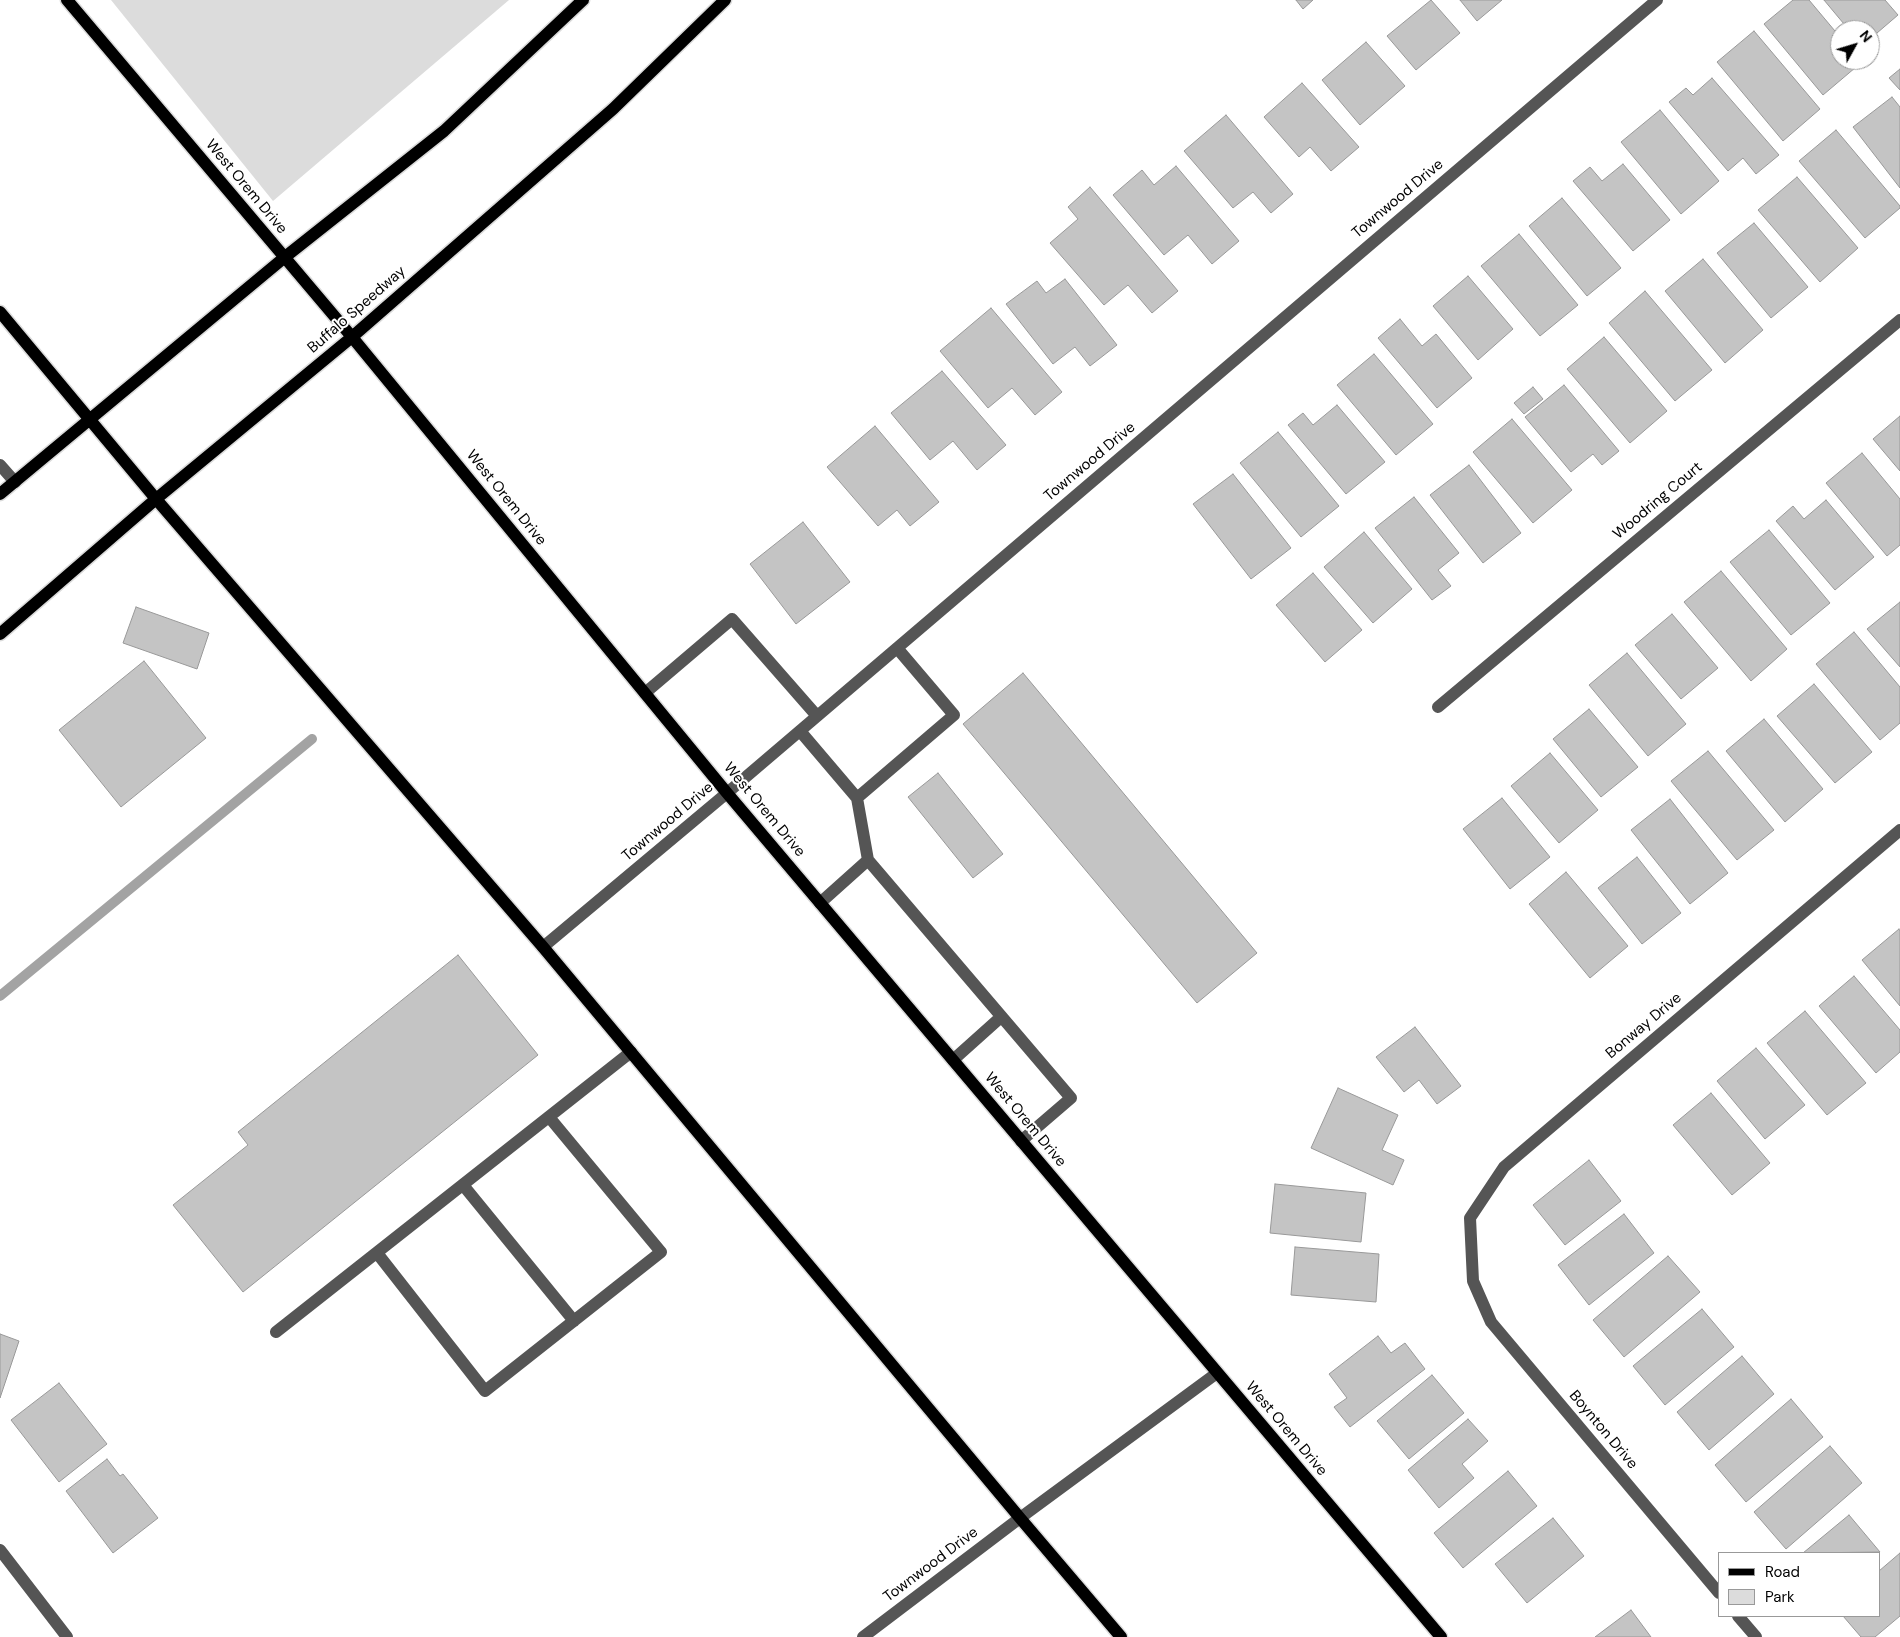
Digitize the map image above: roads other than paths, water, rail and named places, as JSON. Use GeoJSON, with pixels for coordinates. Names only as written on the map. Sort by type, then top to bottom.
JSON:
{"type":"FeatureCollection","features":[{"type":"Feature","properties":{"kind":"main road","name":"West Orem Drive"},"geometry":{"type":"LineString","coordinates":[[66,0],[352,337],[820,903],[1440,1637]]}},
{"type":"Feature","properties":{"kind":"main road"},"geometry":{"type":"LineString","coordinates":[[0,494],[285,257],[444,131],[583,0]]}},
{"type":"Feature","properties":{"kind":"main road","name":"Buffalo Speedway"},"geometry":{"type":"LineString","coordinates":[[0,634],[156,499],[352,337],[613,109],[725,0]]}},
{"type":"Feature","properties":{"kind":"main road"},"geometry":{"type":"LineString","coordinates":[[0,312],[156,499],[543,947],[1020,1518],[1122,1637]]}},
{"type":"Feature","properties":{"kind":"street","name":"Townwood Drive"},"geometry":{"type":"LineString","coordinates":[[543,947],[728,793],[1657,0]]}},
{"type":"Feature","properties":{"kind":"street","name":"Woodring Court"},"geometry":{"type":"LineString","coordinates":[[1438,707],[1900,320]]}},
{"type":"Feature","properties":{"kind":"street"},"geometry":{"type":"LineString","coordinates":[[0,465],[15,482]]}},
{"type":"Feature","properties":{"kind":"street"},"geometry":{"type":"LineString","coordinates":[[645,693],[732,619],[817,716]]}},
{"type":"Feature","properties":{"kind":"street"},"geometry":{"type":"LineString","coordinates":[[857,798],[954,715],[896,648]]}},
{"type":"Feature","properties":{"kind":"street"},"geometry":{"type":"LineString","coordinates":[[800,730],[857,798],[868,860],[1071,1098],[1021,1141]]}},
{"type":"Feature","properties":{"kind":"street","name":"Bonway Drive"},"geometry":{"type":"LineString","coordinates":[[1473,1281],[1470,1218],[1504,1167],[1900,830]]}},
{"type":"Feature","properties":{"kind":"street"},"geometry":{"type":"LineString","coordinates":[[820,903],[868,860]]}},
{"type":"Feature","properties":{"kind":"street"},"geometry":{"type":"LineString","coordinates":[[953,1060],[1001,1017]]}},
{"type":"Feature","properties":{"kind":"street"},"geometry":{"type":"LineString","coordinates":[[276,1332],[631,1052]]}},
{"type":"Feature","properties":{"kind":"street"},"geometry":{"type":"LineString","coordinates":[[377,1253],[485,1391],[574,1321],[660,1252],[549,1117]]}},
{"type":"Feature","properties":{"kind":"street"},"geometry":{"type":"LineString","coordinates":[[463,1185],[574,1321]]}},
{"type":"Feature","properties":{"kind":"street","name":"Boynton Drive"},"geometry":{"type":"LineString","coordinates":[[1473,1281],[1491,1322],[1718,1592]]}},
{"type":"Feature","properties":{"kind":"street","name":"Townwood Drive"},"geometry":{"type":"LineString","coordinates":[[863,1637],[1217,1372]]}},
{"type":"Feature","properties":{"kind":"street"},"geometry":{"type":"LineString","coordinates":[[0,1550],[67,1637]]}},
{"type":"Feature","properties":{"kind":"street"},"geometry":{"type":"LineString","coordinates":[[1739,1617],[1756,1637]]}},
{"type":"Feature","properties":{"kind":"waterway"},"geometry":{"type":"LineString","coordinates":[[0,996],[312,739]]}}]}
